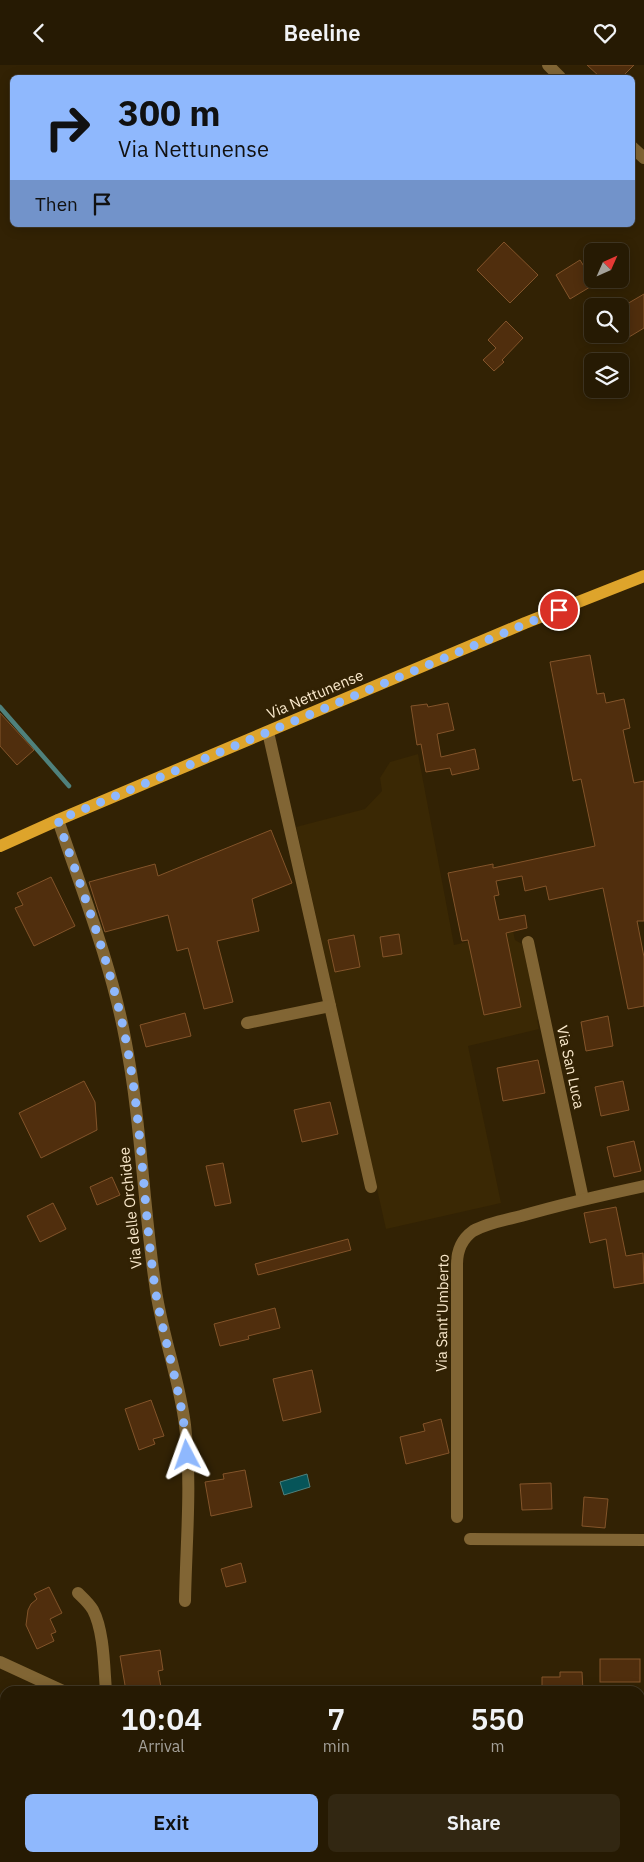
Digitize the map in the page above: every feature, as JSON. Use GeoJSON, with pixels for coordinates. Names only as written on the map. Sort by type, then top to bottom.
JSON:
{"type":"FeatureCollection","features":[{"type":"Feature","properties":{"kind":"main road","name":"Via Nettunense"},"geometry":{"type":"LineString","coordinates":[[0,846],[525,623],[644,576]]}},
{"type":"Feature","properties":{"kind":"street"},"geometry":{"type":"LineString","coordinates":[[548,65],[558,75]]}},
{"type":"Feature","properties":{"kind":"street"},"geometry":{"type":"LineString","coordinates":[[268,732],[371,1187]]}},
{"type":"Feature","properties":{"kind":"street","name":"Via delle Orchidee"},"geometry":{"type":"LineString","coordinates":[[58,820],[111,980],[132,1072],[157,1299],[179,1393],[186,1436],[188,1473],[185,1601]]}},
{"type":"Feature","properties":{"kind":"street","name":"Via San Luca"},"geometry":{"type":"LineString","coordinates":[[528,942],[583,1199]]}},
{"type":"Feature","properties":{"kind":"street"},"geometry":{"type":"LineString","coordinates":[[247,1023],[330,1006]]}},
{"type":"Feature","properties":{"kind":"street","name":"Via Sant'Umberto"},"geometry":{"type":"LineString","coordinates":[[457,1517],[457,1264],[460,1247],[469,1235],[483,1227],[583,1199],[644,1186]]}},
{"type":"Feature","properties":{"kind":"street"},"geometry":{"type":"LineString","coordinates":[[470,1539],[644,1540]]}},
{"type":"Feature","properties":{"kind":"street"},"geometry":{"type":"LineString","coordinates":[[78,1593],[90,1605],[97,1620],[106,1686]]}},
{"type":"Feature","properties":{"kind":"street"},"geometry":{"type":"LineString","coordinates":[[0,1662],[52,1686]]}},
{"type":"Feature","properties":{"kind":"shaded area"},"geometry":{"type":"Polygon","coordinates":[[[418,754],[454,945],[513,931],[515,940],[522,944],[539,1019],[537,1020],[539,1029],[468,1046],[501,1203],[386,1229],[296,827],[365,809],[382,791],[380,778],[390,762],[418,754]]]}},
{"type":"Feature","properties":{"kind":"water"},"geometry":{"type":"Polygon","coordinates":[[[307,1474],[310,1487],[284,1495],[280,1482],[307,1474]]]}},
{"type":"Feature","properties":{"kind":"building"},"geometry":{"type":"Polygon","coordinates":[[[587,65],[634,65],[624,75],[598,75],[587,65]]]}},
{"type":"Feature","properties":{"kind":"building"},"geometry":{"type":"Polygon","coordinates":[[[504,242],[538,275],[510,303],[477,270],[504,242]]]}},
{"type":"Feature","properties":{"kind":"building"},"geometry":{"type":"Polygon","coordinates":[[[580,260],[584,266],[584,288],[588,288],[570,299],[556,275],[580,260]]]}},
{"type":"Feature","properties":{"kind":"building"},"geometry":{"type":"Polygon","coordinates":[[[644,294],[644,328],[629,337],[629,303],[644,294]]]}},
{"type":"Feature","properties":{"kind":"building"},"geometry":{"type":"Polygon","coordinates":[[[506,321],[523,338],[502,360],[504,362],[494,371],[483,360],[496,348],[488,340],[506,321]]]}},
{"type":"Feature","properties":{"kind":"building"},"geometry":{"type":"Polygon","coordinates":[[[590,655],[597,694],[604,693],[606,703],[624,699],[630,728],[623,730],[634,783],[644,781],[644,921],[637,921],[644,957],[644,1006],[628,1009],[603,888],[549,900],[546,886],[525,891],[522,876],[496,881],[499,895],[494,896],[499,920],[525,915],[527,928],[506,933],[521,1007],[484,1015],[468,940],[462,941],[448,873],[493,864],[493,868],[595,846],[581,779],[573,781],[550,662],[590,655]]]}},
{"type":"Feature","properties":{"kind":"building"},"geometry":{"type":"Polygon","coordinates":[[[448,703],[454,730],[437,734],[441,757],[475,749],[479,769],[452,775],[450,768],[426,772],[421,744],[417,745],[411,706],[427,704],[428,707],[448,703]]]}},
{"type":"Feature","properties":{"kind":"building"},"geometry":{"type":"Polygon","coordinates":[[[0,713],[34,750],[17,765],[0,746],[0,713]]]}},
{"type":"Feature","properties":{"kind":"building"},"geometry":{"type":"Polygon","coordinates":[[[271,830],[292,883],[252,899],[259,931],[217,941],[233,1002],[204,1009],[188,948],[177,951],[168,915],[105,932],[89,882],[155,864],[158,876],[271,830]]]}},
{"type":"Feature","properties":{"kind":"building"},"geometry":{"type":"Polygon","coordinates":[[[51,877],[75,926],[34,946],[15,908],[23,905],[17,893],[51,877]]]}},
{"type":"Feature","properties":{"kind":"building"},"geometry":{"type":"Polygon","coordinates":[[[399,934],[402,954],[383,957],[380,937],[399,934]]]}},
{"type":"Feature","properties":{"kind":"building"},"geometry":{"type":"Polygon","coordinates":[[[354,935],[360,967],[335,972],[328,940],[354,935]]]}},
{"type":"Feature","properties":{"kind":"building"},"geometry":{"type":"Polygon","coordinates":[[[185,1013],[191,1036],[146,1047],[140,1025],[185,1013]]]}},
{"type":"Feature","properties":{"kind":"building"},"geometry":{"type":"Polygon","coordinates":[[[608,1016],[613,1046],[586,1051],[581,1022],[608,1016]]]}},
{"type":"Feature","properties":{"kind":"building"},"geometry":{"type":"Polygon","coordinates":[[[538,1060],[545,1093],[503,1101],[497,1068],[538,1060]]]}},
{"type":"Feature","properties":{"kind":"building"},"geometry":{"type":"Polygon","coordinates":[[[84,1081],[95,1102],[97,1130],[41,1158],[19,1113],[84,1081]]]}},
{"type":"Feature","properties":{"kind":"building"},"geometry":{"type":"Polygon","coordinates":[[[623,1081],[629,1110],[601,1116],[595,1087],[623,1081]]]}},
{"type":"Feature","properties":{"kind":"building"},"geometry":{"type":"Polygon","coordinates":[[[330,1102],[338,1134],[302,1142],[294,1110],[330,1102]]]}},
{"type":"Feature","properties":{"kind":"building"},"geometry":{"type":"Polygon","coordinates":[[[634,1141],[641,1171],[614,1177],[607,1147],[634,1141]]]}},
{"type":"Feature","properties":{"kind":"building"},"geometry":{"type":"Polygon","coordinates":[[[223,1163],[231,1203],[215,1206],[206,1166],[223,1163]]]}},
{"type":"Feature","properties":{"kind":"building"},"geometry":{"type":"Polygon","coordinates":[[[112,1177],[120,1195],[97,1205],[90,1187],[112,1177]]]}},
{"type":"Feature","properties":{"kind":"building"},"geometry":{"type":"Polygon","coordinates":[[[53,1203],[66,1229],[40,1242],[27,1216],[53,1203]]]}},
{"type":"Feature","properties":{"kind":"building"},"geometry":{"type":"Polygon","coordinates":[[[616,1207],[626,1256],[643,1253],[644,1283],[614,1288],[606,1239],[590,1243],[584,1213],[616,1207]]]}},
{"type":"Feature","properties":{"kind":"building"},"geometry":{"type":"Polygon","coordinates":[[[348,1239],[351,1250],[258,1275],[255,1264],[348,1239]]]}},
{"type":"Feature","properties":{"kind":"building"},"geometry":{"type":"Polygon","coordinates":[[[275,1308],[280,1328],[248,1336],[249,1339],[220,1346],[214,1324],[275,1308]]]}},
{"type":"Feature","properties":{"kind":"building"},"geometry":{"type":"Polygon","coordinates":[[[312,1370],[321,1412],[283,1421],[273,1379],[312,1370]]]}},
{"type":"Feature","properties":{"kind":"building"},"geometry":{"type":"Polygon","coordinates":[[[151,1400],[164,1436],[153,1439],[155,1444],[139,1450],[125,1409],[151,1400]]]}},
{"type":"Feature","properties":{"kind":"building"},"geometry":{"type":"Polygon","coordinates":[[[441,1419],[449,1453],[406,1464],[400,1437],[425,1431],[423,1424],[441,1419]]]}},
{"type":"Feature","properties":{"kind":"building"},"geometry":{"type":"Polygon","coordinates":[[[245,1470],[252,1507],[211,1516],[205,1482],[224,1479],[223,1474],[245,1470]]]}},
{"type":"Feature","properties":{"kind":"building"},"geometry":{"type":"Polygon","coordinates":[[[551,1483],[552,1509],[522,1510],[520,1484],[551,1483]]]}},
{"type":"Feature","properties":{"kind":"building"},"geometry":{"type":"Polygon","coordinates":[[[584,1497],[608,1499],[605,1528],[582,1526],[584,1497]]]}},
{"type":"Feature","properties":{"kind":"building"},"geometry":{"type":"Polygon","coordinates":[[[241,1563],[246,1582],[226,1587],[221,1569],[241,1563]]]}},
{"type":"Feature","properties":{"kind":"building"},"geometry":{"type":"Polygon","coordinates":[[[49,1587],[62,1613],[50,1619],[56,1632],[51,1634],[54,1641],[37,1649],[26,1625],[28,1610],[37,1599],[34,1594],[49,1587]]]}},
{"type":"Feature","properties":{"kind":"building"},"geometry":{"type":"Polygon","coordinates":[[[160,1650],[163,1670],[158,1671],[161,1686],[125,1686],[120,1656],[160,1650]]]}},
{"type":"Feature","properties":{"kind":"building"},"geometry":{"type":"Polygon","coordinates":[[[600,1659],[640,1659],[640,1682],[600,1682],[600,1659]]]}},
{"type":"Feature","properties":{"kind":"building"},"geometry":{"type":"Polygon","coordinates":[[[560,1672],[582,1672],[583,1686],[542,1686],[542,1677],[560,1677],[560,1672]]]}},
{"type":"Feature","properties":{"kind":"waterway"},"geometry":{"type":"LineString","coordinates":[[0,707],[69,786]]}},
{"type":"Feature","properties":{"kind":"route"},"geometry":{"type":"LineString","coordinates":[[187,1455],[179,1393],[163,1331],[154,1282],[132,1072],[125,1036],[105,960],[58,820],[559,610]]}}]}
